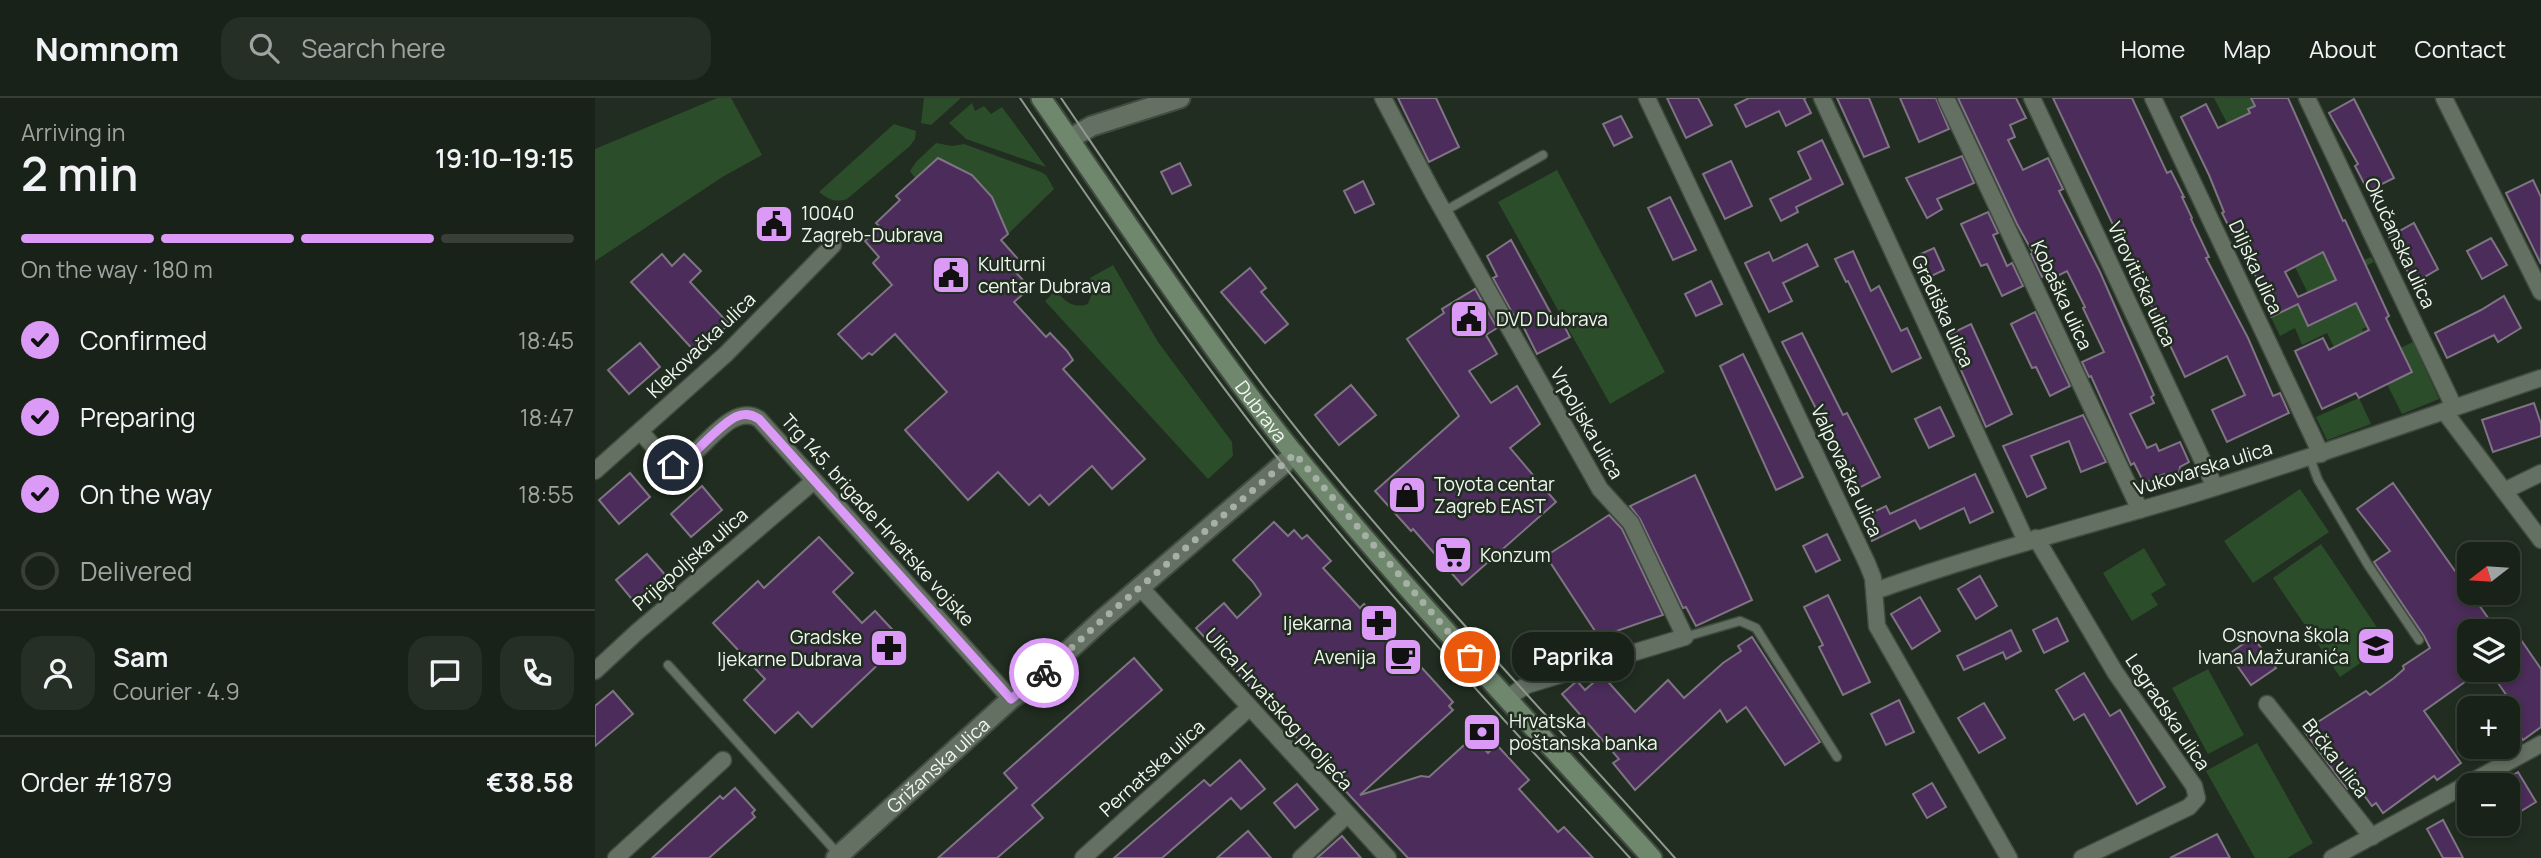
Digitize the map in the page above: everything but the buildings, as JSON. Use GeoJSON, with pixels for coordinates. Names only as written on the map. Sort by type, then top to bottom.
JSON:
{"type":"FeatureCollection","features":[{"type":"Feature","properties":{"kind":"main road","name":"Dubrava"},"geometry":{"type":"LineString","coordinates":[[1041,98],[1185,308],[1295,454],[1373,547],[1652,858]]}},
{"type":"Feature","properties":{"kind":"street"},"geometry":{"type":"LineString","coordinates":[[1069,139],[1093,126],[1180,98]]}},
{"type":"Feature","properties":{"kind":"street","name":"Vrpoljska ulica"},"geometry":{"type":"LineString","coordinates":[[1383,98],[1443,212],[1600,489],[1631,523],[1685,637]]}},
{"type":"Feature","properties":{"kind":"street","name":"Valpovačka ulica"},"geometry":{"type":"LineString","coordinates":[[1647,98],[1867,563],[1875,591],[1877,626],[2009,858]]}},
{"type":"Feature","properties":{"kind":"street","name":"Gradiška ulica"},"geometry":{"type":"LineString","coordinates":[[1822,98],[2031,540]]}},
{"type":"Feature","properties":{"kind":"street","name":"Kobaška ulica"},"geometry":{"type":"LineString","coordinates":[[1946,98],[2140,510]]}},
{"type":"Feature","properties":{"kind":"street","name":"Virovitička ulica"},"geometry":{"type":"LineString","coordinates":[[2032,98],[2215,487]]}},
{"type":"Feature","properties":{"kind":"street","name":"Diljska ulica"},"geometry":{"type":"LineString","coordinates":[[2153,98],[2316,456]]}},
{"type":"Feature","properties":{"kind":"street","name":"Okučanska ulica"},"geometry":{"type":"LineString","coordinates":[[2307,98],[2449,409],[2504,491],[2541,540]]}},
{"type":"Feature","properties":{"kind":"street"},"geometry":{"type":"LineString","coordinates":[[2444,98],[2541,292]]}},
{"type":"Feature","properties":{"kind":"street","name":"Klekovačka ulica"},"geometry":{"type":"LineString","coordinates":[[595,471],[726,354],[832,246]]}},
{"type":"Feature","properties":{"kind":"street","name":"Vukovarska ulica"},"geometry":{"type":"LineString","coordinates":[[1875,591],[2031,540],[2316,456],[2541,378]]}},
{"type":"Feature","properties":{"kind":"street","name":"Trg 145. brigade Hrvatske vojske"},"geometry":{"type":"LineString","coordinates":[[641,431],[667,462],[678,466],[734,418],[745,414],[753,415],[1011,699]]}},
{"type":"Feature","properties":{"kind":"street","name":"Grižanska ulica"},"geometry":{"type":"LineString","coordinates":[[838,856],[1011,699],[1030,686],[1295,454]]}},
{"type":"Feature","properties":{"kind":"street"},"geometry":{"type":"LineString","coordinates":[[2504,491],[2541,473]]}},
{"type":"Feature","properties":{"kind":"street","name":"Prijepoljska ulica"},"geometry":{"type":"LineString","coordinates":[[595,671],[814,481]]}},
{"type":"Feature","properties":{"kind":"street","name":"Legradska ulica"},"geometry":{"type":"LineString","coordinates":[[2031,540],[2115,672],[2194,786],[2197,798],[2189,807],[2082,858]]}},
{"type":"Feature","properties":{"kind":"street","name":"Ulica Hrvatskog proljeća"},"geometry":{"type":"LineString","coordinates":[[1140,587],[1388,858]]}},
{"type":"Feature","properties":{"kind":"street"},"geometry":{"type":"LineString","coordinates":[[1507,698],[1527,685],[1685,637]]}},
{"type":"Feature","properties":{"kind":"street","name":"Brčka ulica"},"geometry":{"type":"LineString","coordinates":[[2267,705],[2372,837]]}},
{"type":"Feature","properties":{"kind":"street","name":"Pernatska ulica"},"geometry":{"type":"LineString","coordinates":[[1083,858],[1249,708]]}},
{"type":"Feature","properties":{"kind":"street"},"geometry":{"type":"LineString","coordinates":[[2332,858],[2541,744]]}},
{"type":"Feature","properties":{"kind":"street"},"geometry":{"type":"LineString","coordinates":[[616,858],[723,760]]}},
{"type":"Feature","properties":{"kind":"street"},"geometry":{"type":"LineString","coordinates":[[1301,858],[1347,815]]}},
{"type":"Feature","properties":{"kind":"lane"},"geometry":{"type":"LineString","coordinates":[[1443,212],[1543,155]]}},
{"type":"Feature","properties":{"kind":"lane"},"geometry":{"type":"LineString","coordinates":[[2316,456],[2324,491],[2368,565],[2419,640]]}},
{"type":"Feature","properties":{"kind":"lane"},"geometry":{"type":"LineString","coordinates":[[1685,637],[1740,621],[1756,628],[1837,757]]}},
{"type":"Feature","properties":{"kind":"lane"},"geometry":{"type":"LineString","coordinates":[[668,665],[838,856]]}},
{"type":"Feature","properties":{"kind":"green space"},"geometry":{"type":"Polygon","coordinates":[[[717,98],[731,98],[762,155],[724,176],[595,261],[595,149],[717,98]]]}},
{"type":"Feature","properties":{"kind":"green space"},"geometry":{"type":"Polygon","coordinates":[[[924,98],[961,98],[931,125],[921,123],[924,98]]]}},
{"type":"Feature","properties":{"kind":"green space"},"geometry":{"type":"Polygon","coordinates":[[[2214,98],[2251,98],[2255,106],[2248,110],[2256,125],[2234,136],[2214,98]]]}},
{"type":"Feature","properties":{"kind":"green space"},"geometry":{"type":"Polygon","coordinates":[[[972,103],[975,111],[984,106],[991,114],[1002,107],[1046,167],[966,139],[949,123],[972,103]]]}},
{"type":"Feature","properties":{"kind":"green space"},"geometry":{"type":"Polygon","coordinates":[[[894,124],[916,131],[910,146],[847,199],[832,200],[819,192],[894,124]]]}},
{"type":"Feature","properties":{"kind":"green space"},"geometry":{"type":"Polygon","coordinates":[[[936,143],[952,146],[964,144],[1041,172],[1046,175],[1054,189],[1008,234],[992,197],[972,175],[938,158],[915,178],[910,171],[936,143]]]}},
{"type":"Feature","properties":{"kind":"green space"},"geometry":{"type":"Polygon","coordinates":[[[1557,170],[1665,372],[1610,404],[1498,202],[1557,170]]]}},
{"type":"Feature","properties":{"kind":"green space"},"geometry":{"type":"Polygon","coordinates":[[[2314,235],[2333,274],[2371,257],[2374,262],[2308,293],[2295,267],[2314,235]]]}},
{"type":"Feature","properties":{"kind":"green space"},"geometry":{"type":"Polygon","coordinates":[[[1113,265],[1158,342],[1232,442],[1233,456],[1208,479],[1045,301],[1056,290],[1069,303],[1088,304],[1092,293],[1090,278],[1113,265]]]}},
{"type":"Feature","properties":{"kind":"green space"},"geometry":{"type":"Polygon","coordinates":[[[2356,303],[2367,327],[2362,329],[2364,333],[2334,347],[2327,333],[2302,345],[2295,328],[2280,336],[2271,317],[2298,304],[2321,320],[2356,303]]]}},
{"type":"Feature","properties":{"kind":"green space"},"geometry":{"type":"Polygon","coordinates":[[[2413,342],[2439,399],[2402,414],[2387,384],[2400,348],[2413,342]]]}},
{"type":"Feature","properties":{"kind":"green space"},"geometry":{"type":"Polygon","coordinates":[[[2359,398],[2371,424],[2327,440],[2316,417],[2359,398]]]}},
{"type":"Feature","properties":{"kind":"green space"},"geometry":{"type":"Polygon","coordinates":[[[2300,489],[2329,532],[2253,583],[2224,541],[2300,489]]]}},
{"type":"Feature","properties":{"kind":"green space"},"geometry":{"type":"Polygon","coordinates":[[[2321,544],[2388,644],[2340,677],[2273,578],[2321,544]]]}},
{"type":"Feature","properties":{"kind":"green space"},"geometry":{"type":"Polygon","coordinates":[[[2144,548],[2166,585],[2151,594],[2158,605],[2132,621],[2103,573],[2144,548]]]}},
{"type":"Feature","properties":{"kind":"green space"},"geometry":{"type":"Polygon","coordinates":[[[2208,669],[2244,735],[2208,754],[2172,688],[2208,669]]]}},
{"type":"Feature","properties":{"kind":"green space"},"geometry":{"type":"Polygon","coordinates":[[[2257,743],[2313,843],[2287,858],[2255,858],[2206,771],[2257,743]]]}},
{"type":"Feature","properties":{"kind":"tram line"},"geometry":{"type":"LineString","coordinates":[[1020,98],[1159,299],[1268,446],[1425,632],[1630,858]]}},
{"type":"Feature","properties":{"kind":"tram line"},"geometry":{"type":"LineString","coordinates":[[1061,98],[1211,316],[1307,442],[1442,601],[1675,858]]}},
{"type":"Feature","properties":{"kind":"way so far"},"geometry":{"type":"LineString","coordinates":[[1044,673],[1295,454],[1470,657]]}},
{"type":"Feature","properties":{"kind":"place","name":"10040 Zagreb-Dubrava"},"geometry":{"type":"Point","coordinates":[774,224]}},
{"type":"Feature","properties":{"kind":"place","name":"Kulturni centar Dubrava"},"geometry":{"type":"Point","coordinates":[951,275]}},
{"type":"Feature","properties":{"kind":"place","name":"DVD Dubrava"},"geometry":{"type":"Point","coordinates":[1469,319]}},
{"type":"Feature","properties":{"kind":"place","name":"Toyota centar Zagreb EAST"},"geometry":{"type":"Point","coordinates":[1407,495]}},
{"type":"Feature","properties":{"kind":"place","name":"Konzum"},"geometry":{"type":"Point","coordinates":[1453,555]}},
{"type":"Feature","properties":{"kind":"place","name":"ljekarna"},"geometry":{"type":"Point","coordinates":[1379,623]}},
{"type":"Feature","properties":{"kind":"place","name":"Osnovna škola Ivana Mažuranića"},"geometry":{"type":"Point","coordinates":[2376,646]}},
{"type":"Feature","properties":{"kind":"place","name":"Gradske ljekarne Dubrava"},"geometry":{"type":"Point","coordinates":[889,648]}},
{"type":"Feature","properties":{"kind":"place","name":"Avenija"},"geometry":{"type":"Point","coordinates":[1403,657]}},
{"type":"Feature","properties":{"kind":"place","name":"Paprika"},"geometry":{"type":"Point","coordinates":[1470,657]}},
{"type":"Feature","properties":{"kind":"place","name":"Hrvatska poštanska banka"},"geometry":{"type":"Point","coordinates":[1482,732]}},
{"type":"Feature","properties":{"kind":"route"},"geometry":{"type":"LineString","coordinates":[[673,465],[684,463],[734,418],[745,414],[753,415],[1011,699],[1044,673]]}}]}
